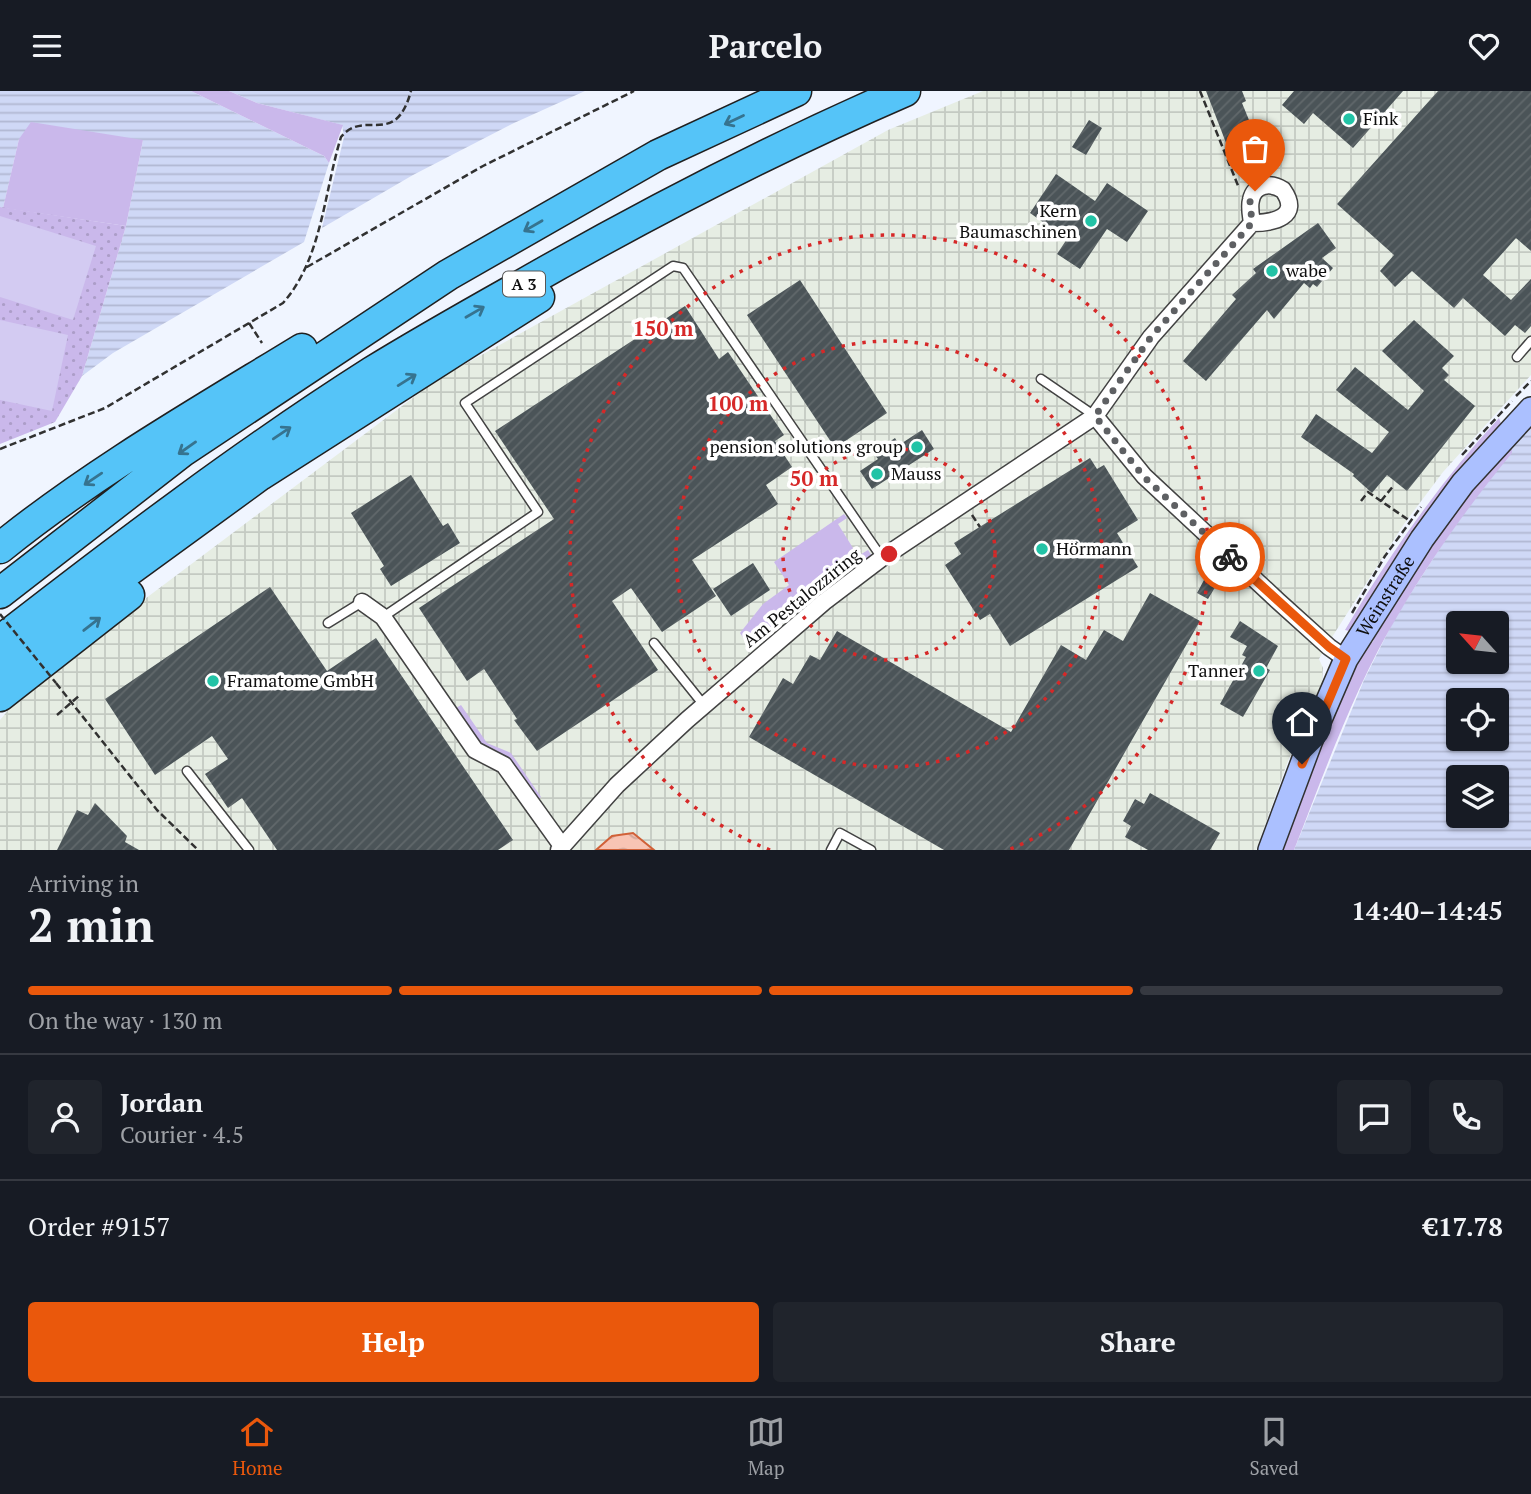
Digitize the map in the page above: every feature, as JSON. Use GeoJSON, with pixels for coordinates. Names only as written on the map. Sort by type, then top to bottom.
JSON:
{"type":"FeatureCollection","features":[{"type":"Feature","properties":{"kind":"highway","name":"A 3"},"geometry":{"type":"LineString","coordinates":[[0,593],[183,451],[448,275],[658,155],[796,91]]}},
{"type":"Feature","properties":{"kind":"highway","name":"A 3"},"geometry":{"type":"LineString","coordinates":[[0,641],[226,471],[372,372],[608,236],[837,120],[905,91]]}},
{"type":"Feature","properties":{"kind":"highway"},"geometry":{"type":"LineString","coordinates":[[0,672],[94,596],[260,475],[631,241],[757,175],[805,145],[837,120]]}},
{"type":"Feature","properties":{"kind":"highway"},"geometry":{"type":"LineString","coordinates":[[0,548],[80,488],[158,436],[391,295],[448,275]]}},
{"type":"Feature","properties":{"kind":"highway"},"geometry":{"type":"LineString","coordinates":[[0,696],[350,417]]}},
{"type":"Feature","properties":{"kind":"main road","name":"Weinstraße"},"geometry":{"type":"LineString","coordinates":[[1270,850],[1311,740],[1346,659],[1422,539],[1463,484],[1531,409]]}},
{"type":"Feature","properties":{"kind":"street"},"geometry":{"type":"LineString","coordinates":[[1264,185],[1283,190],[1288,201],[1286,213],[1277,221],[1252,223],[1250,201],[1255,191],[1264,185]]}},
{"type":"Feature","properties":{"kind":"street","name":"Am Pestalozziring"},"geometry":{"type":"LineString","coordinates":[[362,602],[383,617],[475,750],[504,765],[561,848],[617,785],[703,704],[824,602],[882,558],[1095,416],[1151,337],[1252,223]]}},
{"type":"Feature","properties":{"kind":"street"},"geometry":{"type":"LineString","coordinates":[[1095,416],[1144,477],[1329,647],[1346,659]]}},
{"type":"Feature","properties":{"kind":"lane"},"geometry":{"type":"LineString","coordinates":[[383,617],[538,512],[465,403],[673,266],[683,268],[882,558]]}},
{"type":"Feature","properties":{"kind":"lane"},"geometry":{"type":"LineString","coordinates":[[1517,357],[1531,341]]}},
{"type":"Feature","properties":{"kind":"lane"},"geometry":{"type":"LineString","coordinates":[[1041,379],[1095,416]]}},
{"type":"Feature","properties":{"kind":"lane"},"geometry":{"type":"LineString","coordinates":[[328,623],[362,602]]}},
{"type":"Feature","properties":{"kind":"lane"},"geometry":{"type":"LineString","coordinates":[[654,643],[703,704]]}},
{"type":"Feature","properties":{"kind":"lane"},"geometry":{"type":"LineString","coordinates":[[187,771],[249,850]]}},
{"type":"Feature","properties":{"kind":"lane"},"geometry":{"type":"LineString","coordinates":[[831,850],[840,833],[871,850]]}},
{"type":"Feature","properties":{"kind":"path"},"geometry":{"type":"LineString","coordinates":[[0,449],[105,408],[283,303],[294,291],[307,267],[341,137],[348,129],[359,126],[382,127],[394,122],[402,113],[411,91]]}},
{"type":"Feature","properties":{"kind":"path"},"geometry":{"type":"LineString","coordinates":[[307,267],[483,166],[634,91]]}},
{"type":"Feature","properties":{"kind":"path"},"geometry":{"type":"LineString","coordinates":[[1200,91],[1242,194],[1250,201]]}},
{"type":"Feature","properties":{"kind":"path"},"geometry":{"type":"LineString","coordinates":[[249,323],[262,343]]}},
{"type":"Feature","properties":{"kind":"path"},"geometry":{"type":"LineString","coordinates":[[1381,501],[1394,485]]}},
{"type":"Feature","properties":{"kind":"path"},"geometry":{"type":"LineString","coordinates":[[1361,501],[1368,492],[1410,521]]}},
{"type":"Feature","properties":{"kind":"path"},"geometry":{"type":"LineString","coordinates":[[972,515],[979,527]]}},
{"type":"Feature","properties":{"kind":"path"},"geometry":{"type":"LineString","coordinates":[[0,614],[157,810],[198,850]]}},
{"type":"Feature","properties":{"kind":"path"},"geometry":{"type":"LineString","coordinates":[[57,715],[80,695]]}},
{"type":"Feature","properties":{"kind":"shaded area"},"geometry":{"type":"Polygon","coordinates":[[[0,91],[191,91],[324,156],[329,163],[304,242],[113,353],[82,376],[126,226],[143,140],[19,139],[3,208],[0,207],[0,91]]]}},
{"type":"Feature","properties":{"kind":"shaded area"},"geometry":{"type":"Polygon","coordinates":[[[191,91],[229,91],[257,103],[343,125],[329,163],[324,156],[191,91]]]}},
{"type":"Feature","properties":{"kind":"shaded area"},"geometry":{"type":"Polygon","coordinates":[[[229,91],[585,91],[514,123],[413,175],[322,228],[344,137],[342,125],[257,103],[229,91]]]}},
{"type":"Feature","properties":{"kind":"shaded area"},"geometry":{"type":"Polygon","coordinates":[[[983,91],[1531,91],[1531,375],[1443,472],[1404,524],[1327,645],[1319,659],[1323,668],[1322,682],[1288,761],[1256,850],[0,850],[0,720],[20,696],[57,665],[438,379],[888,130],[983,91]]]}},
{"type":"Feature","properties":{"kind":"shaded area"},"geometry":{"type":"Polygon","coordinates":[[[31,122],[143,140],[126,226],[3,208],[19,139],[31,122]]]}},
{"type":"Feature","properties":{"kind":"shaded area"},"geometry":{"type":"Polygon","coordinates":[[[0,207],[126,226],[82,376],[55,422],[0,444],[0,207]]]}},
{"type":"Feature","properties":{"kind":"shaded area"},"geometry":{"type":"Polygon","coordinates":[[[0,216],[96,246],[73,320],[0,297],[0,216]]]}},
{"type":"Feature","properties":{"kind":"shaded area"},"geometry":{"type":"Polygon","coordinates":[[[0,320],[68,335],[52,411],[0,400],[0,320]]]}},
{"type":"Feature","properties":{"kind":"shaded area"},"geometry":{"type":"Polygon","coordinates":[[[1499,418],[1502,426],[1357,625],[1349,631],[1345,630],[1416,520],[1499,418]]]}},
{"type":"Feature","properties":{"kind":"shaded area"},"geometry":{"type":"Polygon","coordinates":[[[1531,422],[1531,850],[1294,850],[1364,680],[1396,616],[1512,444],[1531,422]]]}},
{"type":"Feature","properties":{"kind":"shaded area"},"geometry":{"type":"Polygon","coordinates":[[[1512,444],[1512,453],[1452,531],[1398,615],[1354,701],[1294,850],[1279,850],[1330,719],[1355,668],[1369,643],[1373,642],[1376,628],[1439,530],[1512,444]]]}},
{"type":"Feature","properties":{"kind":"shaded area"},"geometry":{"type":"Polygon","coordinates":[[[844,514],[847,518],[838,524],[858,556],[868,550],[872,556],[821,591],[751,649],[740,633],[763,604],[789,585],[774,562],[844,514]]]}},
{"type":"Feature","properties":{"kind":"shaded area"},"geometry":{"type":"Polygon","coordinates":[[[461,705],[487,743],[511,753],[541,797],[537,800],[508,757],[484,747],[456,708],[461,705]]]}},
{"type":"Feature","properties":{"kind":"water"},"geometry":{"type":"Polygon","coordinates":[[[633,833],[654,850],[596,850],[612,836],[633,833]]]}},
{"type":"Feature","properties":{"kind":"building"},"geometry":{"type":"Polygon","coordinates":[[[1206,91],[1242,91],[1246,101],[1242,103],[1256,137],[1228,148],[1206,91]]]}},
{"type":"Feature","properties":{"kind":"building","name":"Fink"},"geometry":{"type":"Polygon","coordinates":[[[1294,91],[1403,91],[1353,148],[1313,113],[1304,124],[1282,105],[1294,91]]]}},
{"type":"Feature","properties":{"kind":"building"},"geometry":{"type":"Polygon","coordinates":[[[1438,91],[1531,91],[1531,251],[1516,238],[1483,275],[1511,300],[1531,279],[1531,326],[1525,333],[1515,325],[1505,336],[1463,298],[1454,308],[1412,271],[1395,287],[1380,271],[1394,255],[1337,204],[1438,91]]]}},
{"type":"Feature","properties":{"kind":"building"},"geometry":{"type":"Polygon","coordinates":[[[1089,120],[1102,128],[1086,155],[1072,147],[1089,120]]]}},
{"type":"Feature","properties":{"kind":"building","name":"Kern Baumaschinen"},"geometry":{"type":"Polygon","coordinates":[[[1056,174],[1095,201],[1107,183],[1148,211],[1127,242],[1107,229],[1080,269],[1057,254],[1067,239],[1030,213],[1056,174]]]}},
{"type":"Feature","properties":{"kind":"building"},"geometry":{"type":"Polygon","coordinates":[[[1318,223],[1336,248],[1322,258],[1333,268],[1317,287],[1313,284],[1310,288],[1304,283],[1274,319],[1267,310],[1206,381],[1183,361],[1236,299],[1232,295],[1256,273],[1253,269],[1318,223]]]}},
{"type":"Feature","properties":{"kind":"building"},"geometry":{"type":"Polygon","coordinates":[[[800,280],[887,413],[835,448],[747,315],[800,280]]]}},
{"type":"Feature","properties":{"kind":"building"},"geometry":{"type":"Polygon","coordinates":[[[685,306],[719,359],[728,352],[784,435],[775,441],[792,467],[766,485],[778,504],[692,560],[716,596],[662,632],[631,588],[612,601],[658,670],[537,751],[514,720],[517,719],[484,669],[467,681],[419,608],[554,519],[495,431],[685,306]]]}},
{"type":"Feature","properties":{"kind":"building"},"geometry":{"type":"Polygon","coordinates":[[[1414,320],[1454,356],[1442,368],[1449,375],[1444,380],[1475,406],[1407,491],[1387,475],[1372,493],[1353,476],[1354,474],[1301,437],[1316,414],[1372,453],[1389,432],[1336,390],[1355,367],[1408,410],[1424,391],[1382,351],[1414,320]]]}},
{"type":"Feature","properties":{"kind":"building"},"geometry":{"type":"Polygon","coordinates":[[[922,430],[934,449],[872,489],[860,471],[878,459],[873,453],[895,438],[899,445],[922,430]]]}},
{"type":"Feature","properties":{"kind":"building","name":"Hörmann"},"geometry":{"type":"Polygon","coordinates":[[[1090,458],[1097,469],[1104,465],[1138,520],[1117,533],[1138,567],[1010,646],[990,614],[980,620],[945,565],[961,554],[954,543],[1090,458]]]}},
{"type":"Feature","properties":{"kind":"building"},"geometry":{"type":"Polygon","coordinates":[[[411,475],[443,526],[448,523],[460,543],[391,586],[380,569],[384,566],[351,513],[411,475]]]}},
{"type":"Feature","properties":{"kind":"building"},"geometry":{"type":"Polygon","coordinates":[[[753,563],[770,590],[731,616],[713,589],[753,563]]]}},
{"type":"Feature","properties":{"kind":"building"},"geometry":{"type":"Polygon","coordinates":[[[1208,579],[1217,584],[1208,599],[1197,593],[1204,580],[1208,579]]]}},
{"type":"Feature","properties":{"kind":"building"},"geometry":{"type":"Polygon","coordinates":[[[270,587],[327,671],[376,638],[513,840],[498,850],[277,850],[242,798],[228,808],[205,774],[228,759],[212,736],[155,775],[105,699],[270,587]]]}},
{"type":"Feature","properties":{"kind":"building"},"geometry":{"type":"Polygon","coordinates":[[[1150,593],[1200,621],[1069,850],[944,850],[749,737],[783,678],[793,684],[810,655],[820,660],[837,631],[1011,732],[1061,645],[1086,660],[1104,630],[1123,641],[1150,593]]]}},
{"type":"Feature","properties":{"kind":"building"},"geometry":{"type":"Polygon","coordinates":[[[1240,621],[1278,646],[1266,668],[1270,670],[1243,717],[1220,704],[1246,657],[1242,655],[1247,646],[1230,637],[1240,621]]]}},
{"type":"Feature","properties":{"kind":"building"},"geometry":{"type":"Polygon","coordinates":[[[1150,793],[1220,833],[1210,850],[1148,850],[1125,837],[1131,826],[1123,821],[1135,799],[1144,804],[1150,793]]]}},
{"type":"Feature","properties":{"kind":"building"},"geometry":{"type":"Polygon","coordinates":[[[95,803],[127,836],[125,842],[139,850],[57,850],[77,810],[88,815],[95,803]]]}},
{"type":"Feature","properties":{"kind":"way so far"},"geometry":{"type":"LineString","coordinates":[[1230,557],[1144,477],[1095,416],[1151,337],[1252,223],[1250,201],[1255,191]]}},
{"type":"Feature","properties":{"kind":"place","name":"Fink"},"geometry":{"type":"Point","coordinates":[1349,119]}},
{"type":"Feature","properties":{"kind":"place","name":"Kern Baumaschinen"},"geometry":{"type":"Point","coordinates":[1091,221]}},
{"type":"Feature","properties":{"kind":"place","name":"wabe"},"geometry":{"type":"Point","coordinates":[1272,271]}},
{"type":"Feature","properties":{"kind":"place","name":"pension solutions group"},"geometry":{"type":"Point","coordinates":[917,447]}},
{"type":"Feature","properties":{"kind":"place","name":"Mauss"},"geometry":{"type":"Point","coordinates":[877,474]}},
{"type":"Feature","properties":{"kind":"place","name":"Hörmann"},"geometry":{"type":"Point","coordinates":[1042,549]}},
{"type":"Feature","properties":{"kind":"place","name":"Tanner"},"geometry":{"type":"Point","coordinates":[1259,671]}},
{"type":"Feature","properties":{"kind":"place","name":"Framatome GmbH"},"geometry":{"type":"Point","coordinates":[213,681]}},
{"type":"Feature","properties":{"kind":"route"},"geometry":{"type":"LineString","coordinates":[[1230,557],[1329,647],[1346,659],[1302,764]]}}]}
